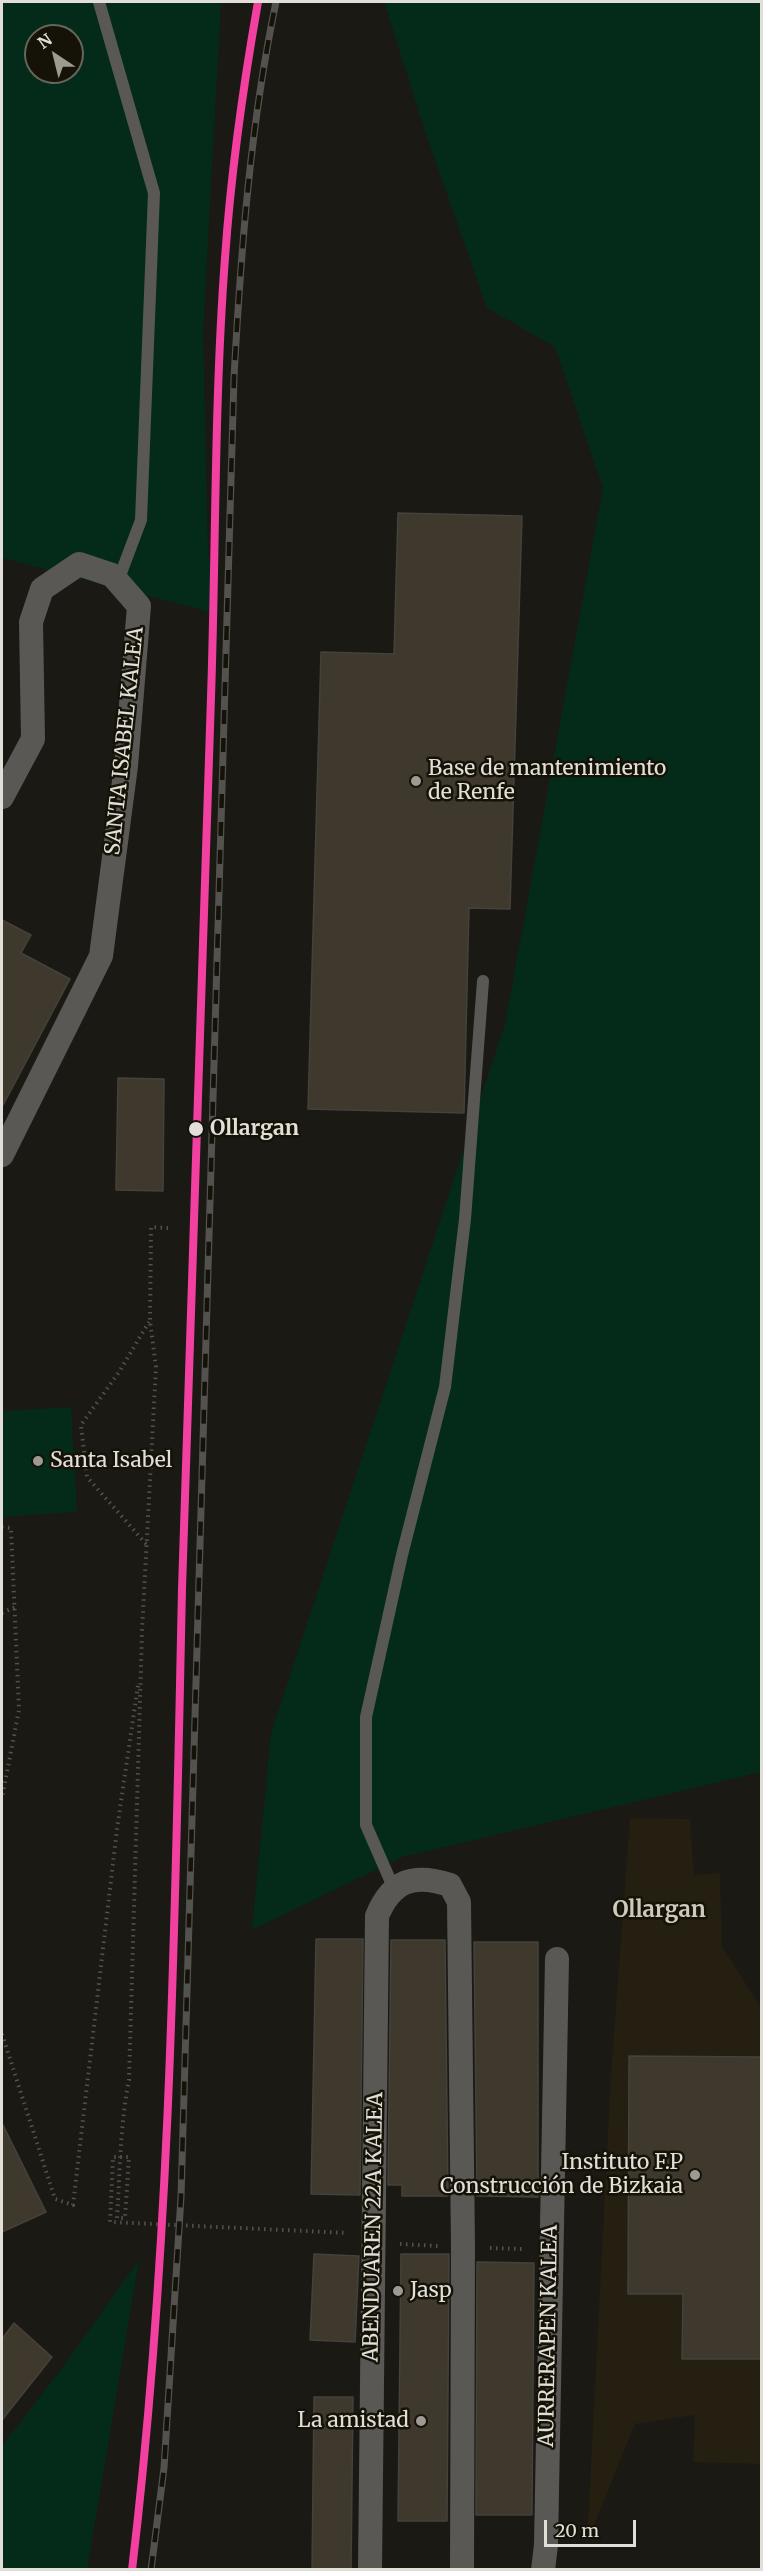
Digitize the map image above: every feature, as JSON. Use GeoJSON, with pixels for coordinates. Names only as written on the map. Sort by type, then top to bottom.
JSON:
{"type":"FeatureCollection","features":[{"type":"Feature","properties":{"kind":"street","name":"SANTA ISABEL KALEA"},"geometry":{"type":"LineString","coordinates":[[2,797],[33,739],[31,622],[42,589],[79,564],[112,574],[139,606],[126,766],[101,956],[2,1155]]}},
{"type":"Feature","properties":{"kind":"street"},"geometry":{"type":"LineString","coordinates":[[393,1889],[416,1879],[433,1880],[450,1886],[459,1902],[463,2247],[462,2570]]}},
{"type":"Feature","properties":{"kind":"street","name":"ABENDUAREN 22A KALEA"},"geometry":{"type":"LineString","coordinates":[[370,2570],[377,1916],[384,1899],[393,1889]]}},
{"type":"Feature","properties":{"kind":"street","name":"AURRERAPEN KALEA"},"geometry":{"type":"LineString","coordinates":[[543,2570],[546,2545],[557,1959]]}},
{"type":"Feature","properties":{"kind":"lane"},"geometry":{"type":"LineString","coordinates":[[99,2],[154,193],[141,520],[118,581]]}},
{"type":"Feature","properties":{"kind":"lane"},"geometry":{"type":"LineString","coordinates":[[393,1889],[366,1825],[366,1717],[402,1555],[445,1387],[465,1219],[483,981]]}},
{"type":"Feature","properties":{"kind":"path"},"geometry":{"type":"LineString","coordinates":[[168,1228],[151,1227],[150,1321],[156,1367],[141,1666],[129,2080],[125,2097],[125,2107],[123,2139],[122,2149],[121,2160],[121,2170],[117,2218],[125,2218],[129,2157],[121,2157],[113,2157],[110,2222],[353,2233],[352,2242],[374,2243]]}},
{"type":"Feature","properties":{"kind":"path"},"geometry":{"type":"LineString","coordinates":[[147,1545],[87,1477],[81,1425],[119,1372],[150,1321]]}},
{"type":"Feature","properties":{"kind":"path"},"geometry":{"type":"LineString","coordinates":[[2,1527],[11,1528],[19,1710],[2,1798]]}},
{"type":"Feature","properties":{"kind":"path"},"geometry":{"type":"LineString","coordinates":[[2,1613],[15,1607]]}},
{"type":"Feature","properties":{"kind":"path"},"geometry":{"type":"LineString","coordinates":[[2,2034],[55,2199],[73,2205],[117,1829],[141,1666]]}},
{"type":"Feature","properties":{"kind":"shaded area"},"geometry":{"type":"Polygon","coordinates":[[[630,1818],[690,1819],[694,1875],[720,1873],[722,1947],[761,2007],[761,2464],[693,2462],[695,2415],[635,2424],[587,2543],[611,2074],[630,1818]]]}},
{"type":"Feature","properties":{"kind":"green space"},"geometry":{"type":"Polygon","coordinates":[[[2,2],[221,2],[203,331],[208,554],[214,575],[214,617],[203,610],[2,558],[2,2]]]}},
{"type":"Feature","properties":{"kind":"green space"},"geometry":{"type":"Polygon","coordinates":[[[384,2],[761,2],[761,1772],[402,1857],[252,1930],[271,1733],[505,1024],[603,488],[555,347],[487,308],[425,131],[384,2]]]}},
{"type":"Feature","properties":{"kind":"green space","name":"Santa Isabel"},"geometry":{"type":"Polygon","coordinates":[[[71,1407],[77,1512],[2,1517],[2,1411],[71,1407]]]}},
{"type":"Feature","properties":{"kind":"green space"},"geometry":{"type":"Polygon","coordinates":[[[139,2260],[87,2569],[2,2569],[2,2446],[62,2368],[139,2260]]]}},
{"type":"Feature","properties":{"kind":"building","name":"Base de mantenimiento de Renfe"},"geometry":{"type":"Polygon","coordinates":[[[398,513],[522,516],[510,909],[469,908],[464,1113],[308,1109],[321,652],[394,654],[398,513]]]}},
{"type":"Feature","properties":{"kind":"building"},"geometry":{"type":"Polygon","coordinates":[[[2,920],[31,935],[21,953],[70,979],[2,1107],[2,920]]]}},
{"type":"Feature","properties":{"kind":"building"},"geometry":{"type":"Polygon","coordinates":[[[118,1078],[164,1079],[163,1191],[116,1190],[118,1078]]]}},
{"type":"Feature","properties":{"kind":"building"},"geometry":{"type":"Polygon","coordinates":[[[316,1939],[363,1939],[360,2195],[311,2194],[316,1939]]]}},
{"type":"Feature","properties":{"kind":"building"},"geometry":{"type":"Polygon","coordinates":[[[391,1940],[445,1940],[448,2196],[402,2196],[402,2185],[388,2185],[391,1940]]]}},
{"type":"Feature","properties":{"kind":"building"},"geometry":{"type":"Polygon","coordinates":[[[474,1942],[538,1942],[538,2197],[477,2196],[474,1942]]]}},
{"type":"Feature","properties":{"kind":"building","name":"Instituto F.P Construcción de Bizkaia"},"geometry":{"type":"Polygon","coordinates":[[[629,2056],[762,2057],[762,2359],[682,2359],[683,2294],[628,2294],[629,2056]]]}},
{"type":"Feature","properties":{"kind":"building"},"geometry":{"type":"Polygon","coordinates":[[[2,2123],[46,2212],[2,2232],[2,2123]]]}},
{"type":"Feature","properties":{"kind":"building"},"geometry":{"type":"Polygon","coordinates":[[[314,2254],[359,2256],[355,2342],[310,2340],[314,2254]]]}},
{"type":"Feature","properties":{"kind":"building"},"geometry":{"type":"Polygon","coordinates":[[[401,2254],[449,2254],[447,2521],[398,2521],[401,2254]]]}},
{"type":"Feature","properties":{"kind":"building"},"geometry":{"type":"Polygon","coordinates":[[[477,2262],[534,2263],[532,2515],[476,2515],[477,2262]]]}},
{"type":"Feature","properties":{"kind":"building"},"geometry":{"type":"Polygon","coordinates":[[[14,2323],[52,2357],[2,2420],[2,2339],[14,2323]]]}},
{"type":"Feature","properties":{"kind":"building"},"geometry":{"type":"Polygon","coordinates":[[[314,2397],[353,2397],[351,2570],[312,2570],[314,2397]]]}},
{"type":"Feature","properties":{"kind":"railway"},"geometry":{"type":"LineString","coordinates":[[151,2570],[164,2468],[181,2197],[234,377],[253,142],[276,2]]}},
{"type":"Feature","properties":{"kind":"transit line"},"geometry":{"type":"LineString","coordinates":[[132,2570],[155,2325],[169,2080],[188,1366],[211,697],[221,313],[234,162],[258,2]]}},
{"type":"Feature","properties":{"kind":"place","name":"Base de mantenimiento de Renfe"},"geometry":{"type":"Point","coordinates":[416,781]}},
{"type":"Feature","properties":{"kind":"place","name":"Ollargan"},"geometry":{"type":"Point","coordinates":[196,1129]}},
{"type":"Feature","properties":{"kind":"place","name":"Santa Isabel"},"geometry":{"type":"Point","coordinates":[38,1461]}},
{"type":"Feature","properties":{"kind":"place","name":"Instituto F.P Construcción de Bizkaia"},"geometry":{"type":"Point","coordinates":[695,2175]}},
{"type":"Feature","properties":{"kind":"place","name":"Jasp"},"geometry":{"type":"Point","coordinates":[398,2291]}},
{"type":"Feature","properties":{"kind":"place","name":"La amistad"},"geometry":{"type":"Point","coordinates":[421,2421]}},
{"type":"Feature","properties":{"kind":"district","name":"Ollargan"},"geometry":{"type":"Point","coordinates":[659,1911]}}]}
